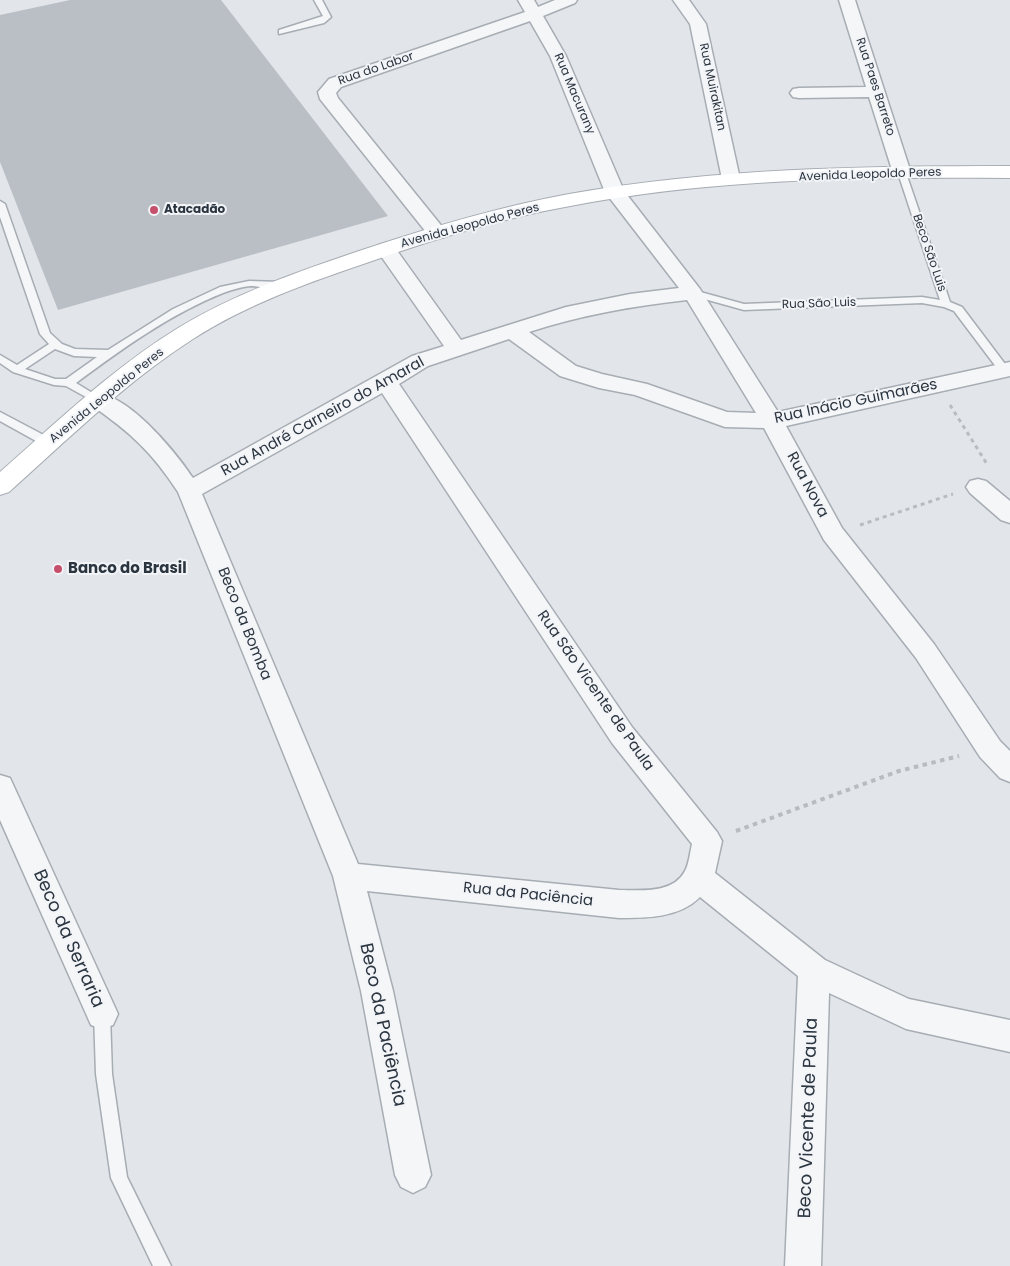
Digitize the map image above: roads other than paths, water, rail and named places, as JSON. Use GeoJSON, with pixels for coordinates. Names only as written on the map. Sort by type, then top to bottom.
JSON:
{"type":"FeatureCollection","features":[{"type":"Feature","properties":{"kind":"street","name":"Rua do Labor"},"geometry":{"type":"LineString","coordinates":[[437,233],[329,99],[328,92],[335,83],[530,7],[569,0]]}},
{"type":"Feature","properties":{"kind":"street","name":"Rua Muirakitan"},"geometry":{"type":"LineString","coordinates":[[681,0],[698,24],[732,179]]}},
{"type":"Feature","properties":{"kind":"street","name":"Rua Paes Barreto"},"geometry":{"type":"LineString","coordinates":[[847,0],[878,92],[902,173]]}},
{"type":"Feature","properties":{"kind":"street","name":"Rua Macurany"},"geometry":{"type":"LineString","coordinates":[[530,7],[558,56],[615,192]]}},
{"type":"Feature","properties":{"kind":"street"},"geometry":{"type":"LineString","coordinates":[[799,93],[878,92]]}},
{"type":"Feature","properties":{"kind":"street","name":"Avenida Leopoldo Peres"},"geometry":{"type":"LineString","coordinates":[[0,486],[99,400],[186,333],[282,285],[437,233],[565,200],[615,192],[732,179],[902,173],[1010,172]]}},
{"type":"Feature","properties":{"kind":"street","name":"Rua Nova"},"geometry":{"type":"LineString","coordinates":[[615,192],[692,293],[772,421],[833,534],[925,651],[990,749],[1010,770]]}},
{"type":"Feature","properties":{"kind":"street"},"geometry":{"type":"LineString","coordinates":[[386,249],[456,348]]}},
{"type":"Feature","properties":{"kind":"street","name":"Rua André Carneiro do Amaral"},"geometry":{"type":"LineString","coordinates":[[188,491],[386,382],[420,361],[511,330],[566,314],[630,300],[692,293]]}},
{"type":"Feature","properties":{"kind":"street","name":"Rua Inácio Guimarães"},"geometry":{"type":"LineString","coordinates":[[511,330],[568,371],[599,382],[639,389],[725,420],[772,421],[1007,370]]}},
{"type":"Feature","properties":{"kind":"street","name":"Rua São Vicente de Paula"},"geometry":{"type":"LineString","coordinates":[[386,382],[622,734],[707,841],[699,878]]}},
{"type":"Feature","properties":{"kind":"street","name":"Beco da Bomba"},"geometry":{"type":"LineString","coordinates":[[99,400],[133,424],[166,456],[188,491],[348,876]]}},
{"type":"Feature","properties":{"kind":"street"},"geometry":{"type":"LineString","coordinates":[[978,487],[1010,514]]}},
{"type":"Feature","properties":{"kind":"street","name":"Beco da Serraria"},"geometry":{"type":"LineString","coordinates":[[0,787],[102,1014]]}},
{"type":"Feature","properties":{"kind":"street","name":"Rua da Paciência"},"geometry":{"type":"LineString","coordinates":[[348,876],[619,904],[652,904],[680,897],[699,878]]}},
{"type":"Feature","properties":{"kind":"street","name":"Beco da Paciência"},"geometry":{"type":"LineString","coordinates":[[348,876],[377,991],[413,1175]]}},
{"type":"Feature","properties":{"kind":"street"},"geometry":{"type":"LineString","coordinates":[[699,878],[814,970],[906,1014],[1010,1036]]}},
{"type":"Feature","properties":{"kind":"street","name":"Beco Vicente de Paula"},"geometry":{"type":"LineString","coordinates":[[803,1266],[814,970]]}},
{"type":"Feature","properties":{"kind":"lane"},"geometry":{"type":"LineString","coordinates":[[282,32],[322,21],[327,17],[318,0]]}},
{"type":"Feature","properties":{"kind":"lane","name":"Beco São Luis"},"geometry":{"type":"LineString","coordinates":[[902,173],[946,304],[958,308],[1007,370]]}},
{"type":"Feature","properties":{"kind":"lane"},"geometry":{"type":"LineString","coordinates":[[0,204],[42,327],[54,345],[78,354],[109,353]]}},
{"type":"Feature","properties":{"kind":"lane"},"geometry":{"type":"LineString","coordinates":[[68,383],[109,353],[192,303],[227,288],[246,283],[282,285]]}},
{"type":"Feature","properties":{"kind":"lane","name":"Rua São Luis"},"geometry":{"type":"LineString","coordinates":[[692,293],[744,307],[922,300],[946,304]]}},
{"type":"Feature","properties":{"kind":"lane"},"geometry":{"type":"LineString","coordinates":[[17,370],[54,345]]}},
{"type":"Feature","properties":{"kind":"lane"},"geometry":{"type":"LineString","coordinates":[[0,358],[17,370],[45,380],[68,383],[99,400]]}},
{"type":"Feature","properties":{"kind":"lane"},"geometry":{"type":"LineString","coordinates":[[0,416],[49,443]]}},
{"type":"Feature","properties":{"kind":"lane","name":"Beco da Serraria"},"geometry":{"type":"LineString","coordinates":[[102,1014],[104,1074],[119,1178],[162,1266]]}},
{"type":"Feature","properties":{"kind":"place","name":"Atacadão"},"geometry":{"type":"Point","coordinates":[154,210]}},
{"type":"Feature","properties":{"kind":"place","name":"Banco do Brasil"},"geometry":{"type":"Point","coordinates":[58,569]}}]}
